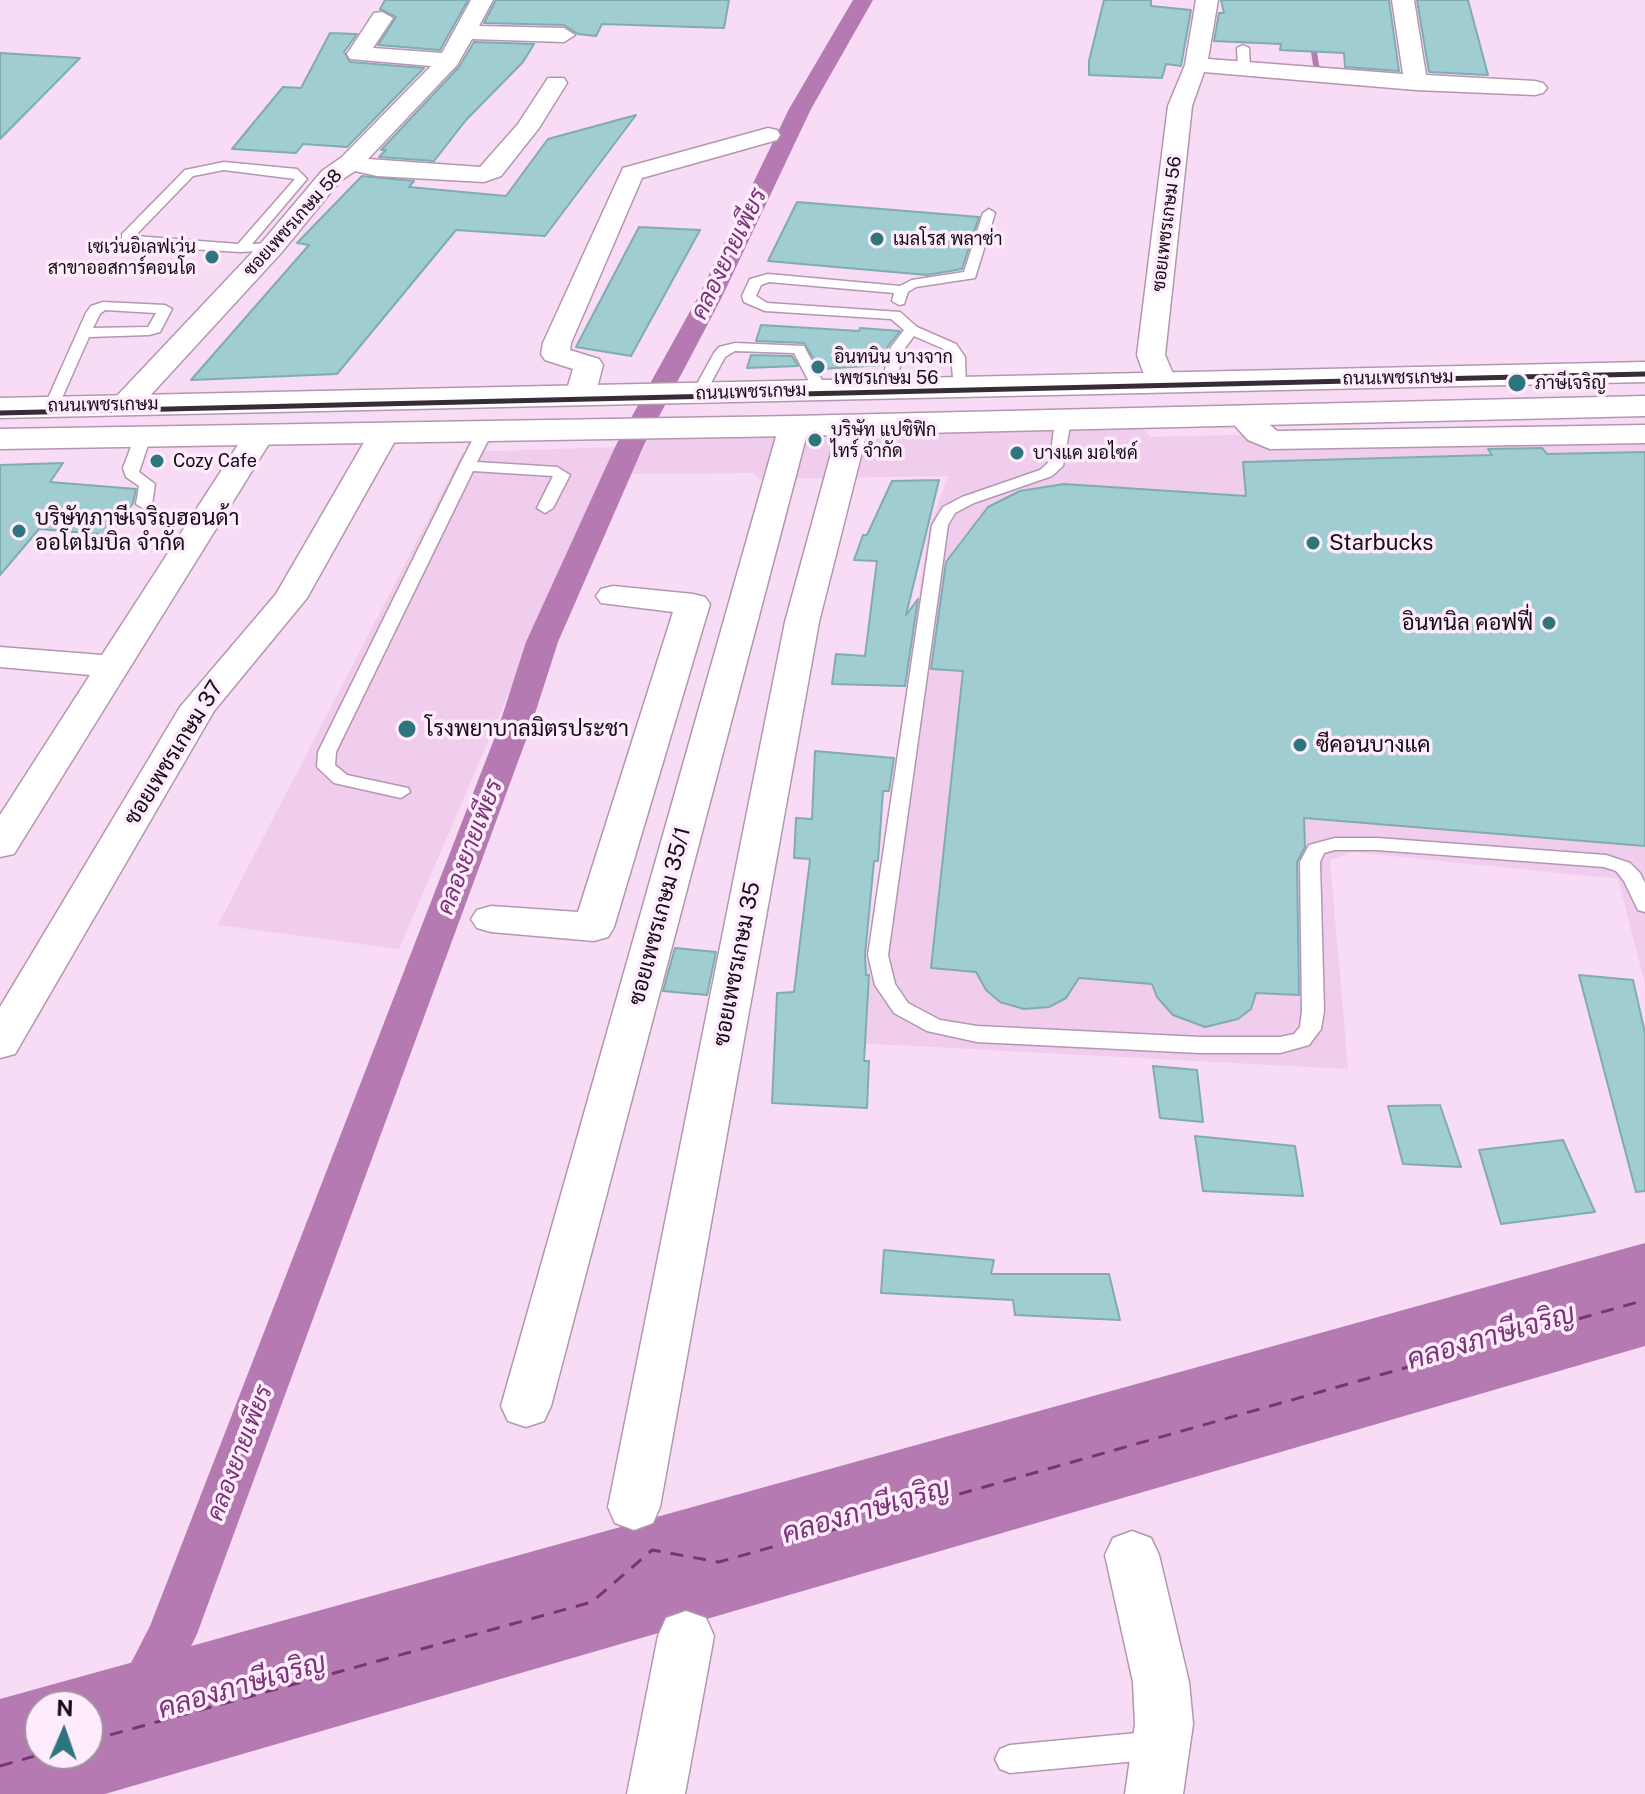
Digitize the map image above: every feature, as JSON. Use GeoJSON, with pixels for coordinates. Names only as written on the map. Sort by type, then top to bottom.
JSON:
{"type":"FeatureCollection","features":[{"type":"Feature","properties":{"kind":"main road","name":"ถนนเพชรเกษม"},"geometry":{"type":"LineString","coordinates":[[3,409],[1645,372]]}},
{"type":"Feature","properties":{"kind":"main road","name":"ถนนเพชรเกษม"},"geometry":{"type":"LineString","coordinates":[[0,439],[705,428],[1645,406]]}},
{"type":"Feature","properties":{"kind":"street","name":"ซอยเพชรเกษม 58"},"geometry":{"type":"LineString","coordinates":[[125,405],[272,247],[331,176],[351,162],[449,60],[482,0]]}},
{"type":"Feature","properties":{"kind":"street","name":"ซอยเพชรเกษม 56"},"geometry":{"type":"LineString","coordinates":[[1162,383],[1151,355],[1180,106],[1196,65],[1207,0]]}},
{"type":"Feature","properties":{"kind":"street"},"geometry":{"type":"LineString","coordinates":[[1403,0],[1416,82]]}},
{"type":"Feature","properties":{"kind":"street"},"geometry":{"type":"LineString","coordinates":[[382,18],[358,54],[449,60]]}},
{"type":"Feature","properties":{"kind":"street"},"geometry":{"type":"LineString","coordinates":[[465,32],[564,35]]}},
{"type":"Feature","properties":{"kind":"street"},"geometry":{"type":"LineString","coordinates":[[1196,65],[1244,58],[1295,72],[1345,78],[1535,88]]}},
{"type":"Feature","properties":{"kind":"street"},"geometry":{"type":"LineString","coordinates":[[351,162],[377,169],[469,177],[484,175],[492,171],[527,128],[556,83]]}},
{"type":"Feature","properties":{"kind":"street"},"geometry":{"type":"LineString","coordinates":[[580,396],[589,365],[555,354],[557,343],[632,173],[768,135]]}},
{"type":"Feature","properties":{"kind":"street"},"geometry":{"type":"LineString","coordinates":[[1241,416],[1270,440],[1294,442],[1645,434]]}},
{"type":"Feature","properties":{"kind":"street","name":"ซอยเพชรเกษม 35"},"geometry":{"type":"LineString","coordinates":[[634,1507],[802,622],[854,424]]}},
{"type":"Feature","properties":{"kind":"street","name":"ซอยเพชรเกษม 35/1"},"geometry":{"type":"LineString","coordinates":[[526,1406],[794,426]]}},
{"type":"Feature","properties":{"kind":"street","name":"ซอยเพชรเกษม 37"},"geometry":{"type":"LineString","coordinates":[[0,1043],[198,707],[290,598],[385,432]]}},
{"type":"Feature","properties":{"kind":"street"},"geometry":{"type":"LineString","coordinates":[[0,845],[260,434]]}},
{"type":"Feature","properties":{"kind":"street"},"geometry":{"type":"LineString","coordinates":[[491,919],[594,927],[693,604],[613,596]]}},
{"type":"Feature","properties":{"kind":"street"},"geometry":{"type":"LineString","coordinates":[[689,619],[740,622]]}},
{"type":"Feature","properties":{"kind":"street"},"geometry":{"type":"LineString","coordinates":[[0,657],[114,667]]}},
{"type":"Feature","properties":{"kind":"street"},"geometry":{"type":"LineString","coordinates":[[1132,1555],[1161,1682],[1164,1724],[1157,1769]]}},
{"type":"Feature","properties":{"kind":"street"},"geometry":{"type":"LineString","coordinates":[[656,1794],[686,1636]]}},
{"type":"Feature","properties":{"kind":"lane"},"geometry":{"type":"LineString","coordinates":[[241,248],[301,179],[297,173],[224,166],[189,173],[127,237],[138,242],[241,248],[272,247]]}},
{"type":"Feature","properties":{"kind":"lane"},"geometry":{"type":"LineString","coordinates":[[961,387],[958,357],[951,347],[912,330],[895,315],[765,307],[751,302],[749,296],[755,282],[768,278],[902,290],[921,281],[970,275],[989,213]]}},
{"type":"Feature","properties":{"kind":"lane"},"geometry":{"type":"LineString","coordinates":[[895,315],[902,290]]}},
{"type":"Feature","properties":{"kind":"lane"},"geometry":{"type":"LineString","coordinates":[[51,407],[84,333],[93,313],[103,306],[165,309],[166,313],[155,329],[149,331],[84,333]]}},
{"type":"Feature","properties":{"kind":"lane"},"geometry":{"type":"LineString","coordinates":[[887,389],[898,347],[912,330]]}},
{"type":"Feature","properties":{"kind":"lane"},"geometry":{"type":"LineString","coordinates":[[695,393],[724,350],[735,347],[799,349],[820,390]]}},
{"type":"Feature","properties":{"kind":"lane"},"geometry":{"type":"LineString","coordinates":[[1063,420],[1058,463],[1046,473],[968,500],[949,510],[940,525],[878,955],[885,985],[901,1008],[935,1026],[977,1034],[1200,1045],[1280,1045],[1301,1040],[1310,1029],[1313,1011],[1310,862],[1316,849],[1335,844],[1377,844],[1606,861],[1623,867],[1633,878],[1645,905]]}},
{"type":"Feature","properties":{"kind":"lane"},"geometry":{"type":"LineString","coordinates":[[401,792],[341,779],[326,767],[327,752],[485,431]]}},
{"type":"Feature","properties":{"kind":"lane"},"geometry":{"type":"LineString","coordinates":[[143,436],[131,468],[132,474],[147,484],[144,504]]}},
{"type":"Feature","properties":{"kind":"lane"},"geometry":{"type":"LineString","coordinates":[[467,466],[557,472],[562,475],[545,508]]}},
{"type":"Feature","properties":{"kind":"lane"},"geometry":{"type":"LineString","coordinates":[[1010,1759],[1157,1769]]}},
{"type":"Feature","properties":{"kind":"shaded area","name":"ซีคอนบางแค"},"geometry":{"type":"Polygon","coordinates":[[[1140,424],[1150,437],[1645,425],[1645,984],[1618,879],[1353,852],[1330,860],[1348,1069],[856,1043],[928,532],[948,476],[759,479],[753,473],[631,474],[650,435],[1140,424]]]}},
{"type":"Feature","properties":{"kind":"shaded area","name":"โรงพยาบาลมิตรประชา"},"geometry":{"type":"Polygon","coordinates":[[[621,447],[578,532],[399,949],[218,925],[463,452],[621,447]]]}},
{"type":"Feature","properties":{"kind":"water","name":"คลองภาษีเจริญ"},"geometry":{"type":"Polygon","coordinates":[[[1645,1243],[1645,1346],[105,1794],[0,1794],[0,1699],[24,1692],[24,1770],[104,1770],[104,1690],[32,1690],[1645,1243]]]}},
{"type":"Feature","properties":{"kind":"building"},"geometry":{"type":"Polygon","coordinates":[[[385,0],[468,0],[440,50],[378,45],[396,17],[380,9],[385,0]]]}},
{"type":"Feature","properties":{"kind":"building"},"geometry":{"type":"Polygon","coordinates":[[[496,0],[729,0],[724,28],[602,24],[596,36],[578,34],[564,25],[484,23],[496,0]]]}},
{"type":"Feature","properties":{"kind":"building"},"geometry":{"type":"Polygon","coordinates":[[[1104,0],[1151,0],[1151,6],[1191,10],[1181,66],[1166,64],[1162,78],[1089,75],[1089,61],[1104,0]]]}},
{"type":"Feature","properties":{"kind":"building"},"geometry":{"type":"Polygon","coordinates":[[[1221,0],[1389,0],[1399,71],[1345,67],[1344,53],[1280,50],[1281,44],[1214,41],[1219,13],[1224,13],[1221,0]]]}},
{"type":"Feature","properties":{"kind":"building"},"geometry":{"type":"Polygon","coordinates":[[[1417,0],[1468,0],[1488,75],[1429,72],[1417,0]]]}},
{"type":"Feature","properties":{"kind":"building"},"geometry":{"type":"Polygon","coordinates":[[[330,33],[357,34],[344,52],[350,62],[424,68],[347,147],[303,144],[296,153],[232,149],[283,87],[301,88],[330,33]]]}},
{"type":"Feature","properties":{"kind":"building"},"geometry":{"type":"Polygon","coordinates":[[[474,42],[534,44],[523,62],[466,120],[434,161],[379,157],[386,150],[381,150],[459,67],[474,42]]]}},
{"type":"Feature","properties":{"kind":"building"},"geometry":{"type":"Polygon","coordinates":[[[0,53],[80,58],[0,139],[0,53]]]}},
{"type":"Feature","properties":{"kind":"building"},"geometry":{"type":"Polygon","coordinates":[[[636,115],[545,236],[456,230],[337,374],[191,380],[309,245],[297,243],[362,176],[414,181],[409,187],[506,196],[548,139],[636,115]]]}},
{"type":"Feature","properties":{"kind":"building","name":"เมลโรส พลาซ่า"},"geometry":{"type":"Polygon","coordinates":[[[797,202],[979,217],[962,269],[927,275],[768,261],[797,202]]]}},
{"type":"Feature","properties":{"kind":"building"},"geometry":{"type":"Polygon","coordinates":[[[639,227],[700,230],[631,356],[576,347],[639,227]]]}},
{"type":"Feature","properties":{"kind":"building"},"geometry":{"type":"Polygon","coordinates":[[[761,325],[900,331],[888,346],[883,365],[820,369],[804,343],[756,341],[761,325]]]}},
{"type":"Feature","properties":{"kind":"building"},"geometry":{"type":"Polygon","coordinates":[[[751,355],[792,356],[798,366],[747,368],[751,355]]]}},
{"type":"Feature","properties":{"kind":"building","name":"ซีคอนบางแค"},"geometry":{"type":"Polygon","coordinates":[[[1542,448],[1547,454],[1645,452],[1645,846],[1304,818],[1305,847],[1297,862],[1299,995],[1256,993],[1251,1009],[1238,1019],[1205,1027],[1173,1015],[1157,997],[1152,984],[1079,978],[1066,998],[1049,1007],[1024,1009],[1000,1002],[986,990],[976,972],[931,968],[963,671],[931,669],[946,562],[988,507],[1020,491],[1064,484],[1246,496],[1243,462],[1492,455],[1488,449],[1542,448]]]}},
{"type":"Feature","properties":{"kind":"building"},"geometry":{"type":"Polygon","coordinates":[[[63,463],[50,482],[136,489],[133,503],[110,535],[39,529],[0,575],[0,465],[63,463]]]}},
{"type":"Feature","properties":{"kind":"building"},"geometry":{"type":"Polygon","coordinates":[[[939,480],[906,615],[918,599],[905,686],[832,684],[836,654],[865,656],[877,561],[854,560],[863,535],[867,535],[892,481],[939,480]]]}},
{"type":"Feature","properties":{"kind":"building"},"geometry":{"type":"Polygon","coordinates":[[[815,751],[894,758],[889,791],[883,791],[878,861],[874,861],[865,955],[866,975],[869,975],[864,1061],[869,1061],[867,1108],[772,1103],[777,993],[794,992],[810,859],[794,858],[796,818],[812,819],[815,751]]]}},
{"type":"Feature","properties":{"kind":"building"},"geometry":{"type":"Polygon","coordinates":[[[675,948],[716,952],[707,995],[663,991],[675,948]]]}},
{"type":"Feature","properties":{"kind":"building"},"geometry":{"type":"Polygon","coordinates":[[[1579,975],[1633,980],[1645,1033],[1645,1191],[1636,1192],[1579,975]]]}},
{"type":"Feature","properties":{"kind":"building"},"geometry":{"type":"Polygon","coordinates":[[[1153,1066],[1197,1070],[1203,1122],[1160,1118],[1153,1066]]]}},
{"type":"Feature","properties":{"kind":"building"},"geometry":{"type":"Polygon","coordinates":[[[1440,1105],[1461,1167],[1403,1164],[1388,1106],[1440,1105]]]}},
{"type":"Feature","properties":{"kind":"building"},"geometry":{"type":"Polygon","coordinates":[[[1195,1136],[1295,1146],[1303,1196],[1203,1191],[1195,1136]]]}},
{"type":"Feature","properties":{"kind":"building"},"geometry":{"type":"Polygon","coordinates":[[[1563,1140],[1595,1212],[1501,1224],[1479,1150],[1563,1140]]]}},
{"type":"Feature","properties":{"kind":"building"},"geometry":{"type":"Polygon","coordinates":[[[884,1250],[994,1260],[991,1274],[1109,1274],[1120,1320],[1015,1315],[1013,1300],[881,1293],[884,1250]]]}},
{"type":"Feature","properties":{"kind":"waterway","name":"คลองยายเพียร"},"geometry":{"type":"LineString","coordinates":[[139,1698],[172,1634],[514,729],[542,642],[630,445],[710,297],[800,109],[863,0]]}},
{"type":"Feature","properties":{"kind":"waterway"},"geometry":{"type":"LineString","coordinates":[[1312,39],[1316,65],[1324,74]]}},
{"type":"Feature","properties":{"kind":"ferry route"},"geometry":{"type":"LineString","coordinates":[[104,1737],[592,1602],[652,1550],[719,1562],[1645,1300]]}},
{"type":"Feature","properties":{"kind":"ferry route"},"geometry":{"type":"LineString","coordinates":[[0,1766],[24,1759]]}},
{"type":"Feature","properties":{"kind":"railway"},"geometry":{"type":"LineString","coordinates":[[0,413],[1645,374]]}},
{"type":"Feature","properties":{"kind":"place","name":"เมลโรส พลาซ่า"},"geometry":{"type":"Point","coordinates":[877,239]}},
{"type":"Feature","properties":{"kind":"place","name":"เซเว่นอิเลฟเว่น สาขาออสการ์คอนโด"},"geometry":{"type":"Point","coordinates":[212,257]}},
{"type":"Feature","properties":{"kind":"place","name":"อินทนิน บางจาก เพชรเกษม 56"},"geometry":{"type":"Point","coordinates":[818,367]}},
{"type":"Feature","properties":{"kind":"place","name":"ภาษีเจริญ"},"geometry":{"type":"Point","coordinates":[1517,383]}},
{"type":"Feature","properties":{"kind":"place","name":"บริษัท แปซิฟิก ไทร์ จำกัด"},"geometry":{"type":"Point","coordinates":[815,440]}},
{"type":"Feature","properties":{"kind":"place","name":"บางแค มอไซค์"},"geometry":{"type":"Point","coordinates":[1017,453]}},
{"type":"Feature","properties":{"kind":"place","name":"Cozy Cafe"},"geometry":{"type":"Point","coordinates":[157,461]}},
{"type":"Feature","properties":{"kind":"place","name":"บริษัทภาษีเจริญฮอนด้า ออโตโมบิล จำกัด"},"geometry":{"type":"Point","coordinates":[19,531]}},
{"type":"Feature","properties":{"kind":"place","name":"Starbucks"},"geometry":{"type":"Point","coordinates":[1313,543]}},
{"type":"Feature","properties":{"kind":"place","name":"อินทนิล คอฟฟี่"},"geometry":{"type":"Point","coordinates":[1549,623]}},
{"type":"Feature","properties":{"kind":"place","name":"โรงพยาบาลมิตรประชา"},"geometry":{"type":"Point","coordinates":[407,729]}},
{"type":"Feature","properties":{"kind":"place","name":"ซีคอนบางแค"},"geometry":{"type":"Point","coordinates":[1300,745]}}]}
